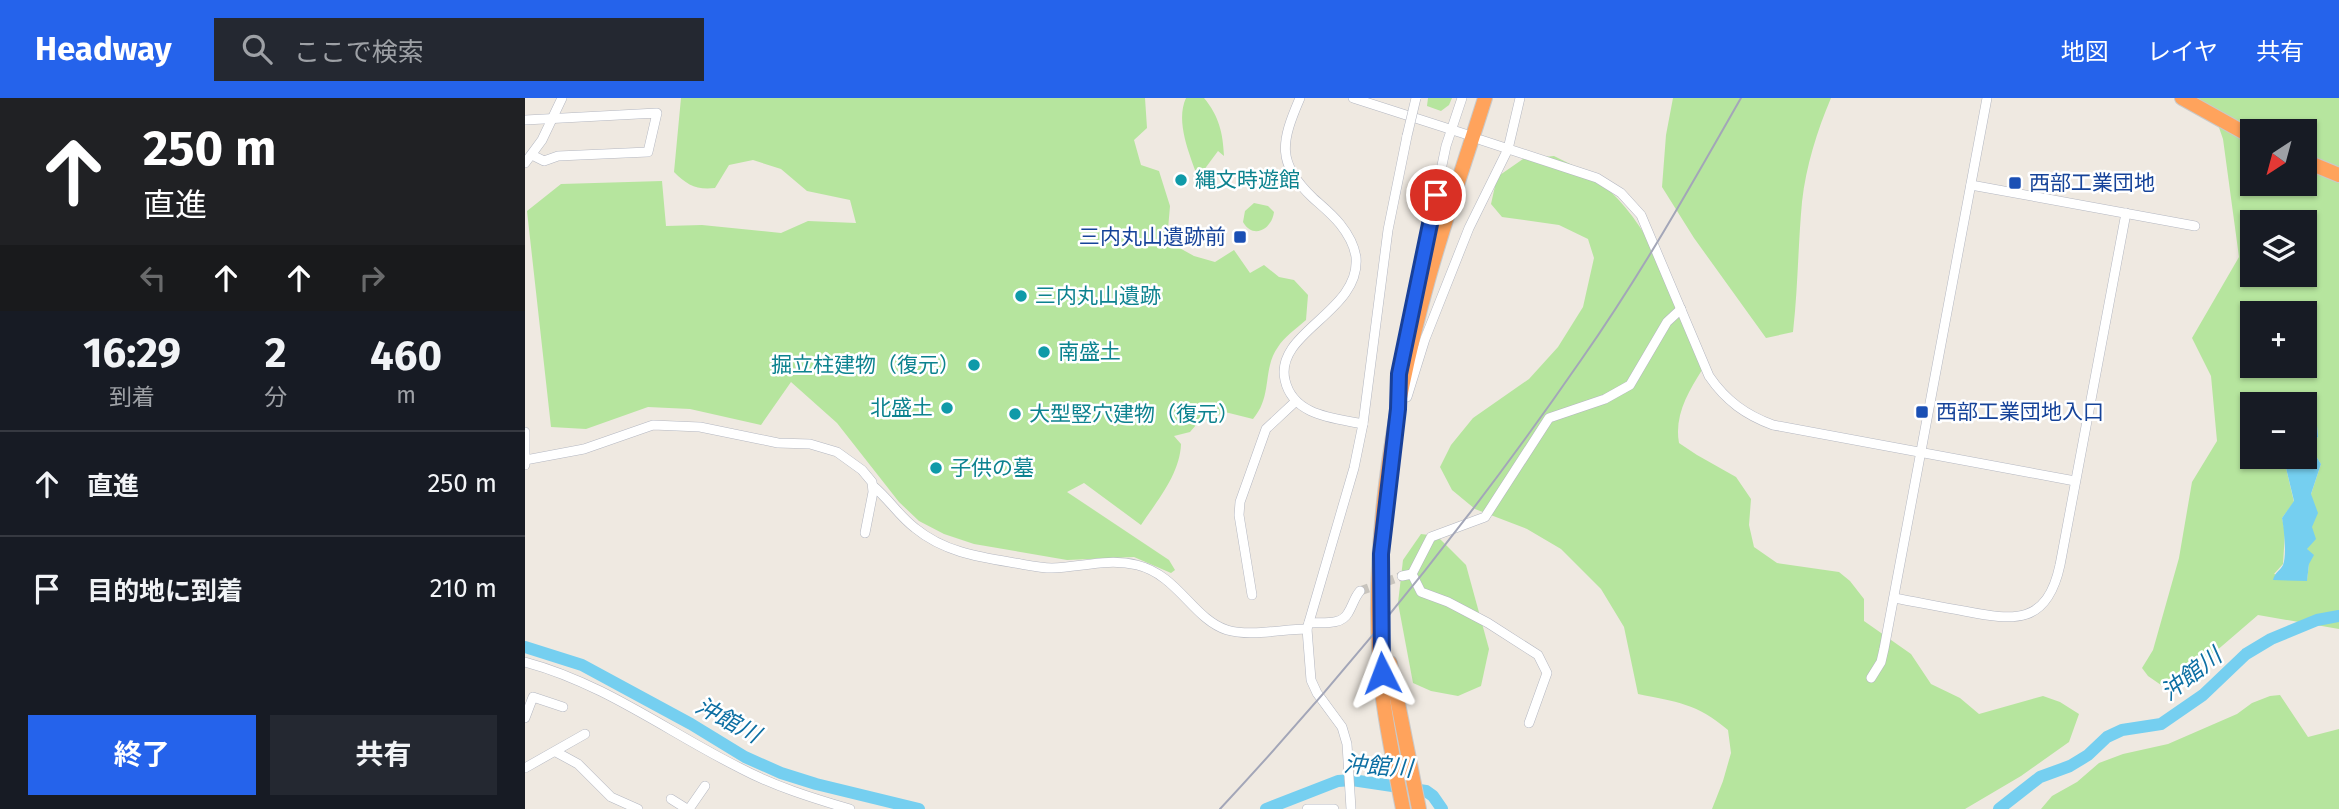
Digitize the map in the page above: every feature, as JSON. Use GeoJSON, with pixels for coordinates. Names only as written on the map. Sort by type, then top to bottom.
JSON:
{"type":"FeatureCollection","features":[{"type":"Feature","properties":{"kind":"highway"},"geometry":{"type":"LineString","coordinates":[[1392,809],[1392,779],[1383,698],[1380,585],[1385,505],[1398,409],[1428,279],[1485,98]]}},
{"type":"Feature","properties":{"kind":"highway"},"geometry":{"type":"LineString","coordinates":[[2182,98],[2240,130]]}},
{"type":"Feature","properties":{"kind":"highway"},"geometry":{"type":"LineString","coordinates":[[2317,166],[2339,175]]}},
{"type":"Feature","properties":{"kind":"highway"},"geometry":{"type":"LineString","coordinates":[[1380,585],[1392,681],[1419,809]]}},
{"type":"Feature","properties":{"kind":"highway"},"geometry":{"type":"LineString","coordinates":[[1392,779],[1403,809]]}},
{"type":"Feature","properties":{"kind":"street"},"geometry":{"type":"LineString","coordinates":[[525,163],[554,118],[562,98]]}},
{"type":"Feature","properties":{"kind":"street"},"geometry":{"type":"LineString","coordinates":[[1300,98],[1284,141],[1287,165],[1299,184],[1347,232],[1353,244],[1356,266],[1354,277],[1344,296],[1299,341],[1287,358],[1285,383],[1296,401],[1315,414],[1363,424]]}},
{"type":"Feature","properties":{"kind":"street"},"geometry":{"type":"LineString","coordinates":[[1353,98],[1465,134]]}},
{"type":"Feature","properties":{"kind":"street"},"geometry":{"type":"LineString","coordinates":[[1351,806],[1349,759],[1342,727],[1317,693],[1311,680],[1308,626],[1351,479],[1363,424],[1388,230],[1416,98]]}},
{"type":"Feature","properties":{"kind":"street"},"geometry":{"type":"LineString","coordinates":[[1398,409],[1399,374],[1411,307],[1451,129],[1462,98]]}},
{"type":"Feature","properties":{"kind":"street"},"geometry":{"type":"LineString","coordinates":[[1385,505],[1393,483],[1409,387],[1469,228],[1508,149],[1520,98]]}},
{"type":"Feature","properties":{"kind":"street"},"geometry":{"type":"LineString","coordinates":[[1871,678],[1881,662],[1894,598],[1987,98]]}},
{"type":"Feature","properties":{"kind":"street"},"geometry":{"type":"LineString","coordinates":[[525,120],[657,113],[648,152],[558,156],[544,161],[532,155]]}},
{"type":"Feature","properties":{"kind":"street"},"geometry":{"type":"LineString","coordinates":[[1481,140],[1597,178],[1610,185],[1632,204],[1648,229],[1709,376],[1717,388],[1741,410],[1773,425],[2075,481]]}},
{"type":"Feature","properties":{"kind":"street"},"geometry":{"type":"LineString","coordinates":[[1971,185],[2195,226]]}},
{"type":"Feature","properties":{"kind":"street"},"geometry":{"type":"LineString","coordinates":[[1894,598],[2008,618],[2032,612],[2042,604],[2056,585],[2126,213]]}},
{"type":"Feature","properties":{"kind":"street"},"geometry":{"type":"LineString","coordinates":[[1529,723],[1547,673],[1538,655],[1488,623],[1448,602],[1421,592],[1407,575],[1431,537],[1485,517],[1549,418],[1605,400],[1630,385],[1667,322],[1681,309]]}},
{"type":"Feature","properties":{"kind":"street"},"geometry":{"type":"LineString","coordinates":[[1252,595],[1239,515],[1240,502],[1266,429],[1296,401]]}},
{"type":"Feature","properties":{"kind":"street"},"geometry":{"type":"LineString","coordinates":[[525,432],[525,461],[584,449],[653,425],[670,424],[725,430],[778,443],[824,447],[855,464],[868,476],[873,486],[927,538],[960,553],[1048,568],[1106,562],[1139,565],[1167,579],[1207,618],[1227,630],[1253,632],[1340,621],[1347,615],[1360,591]]}},
{"type":"Feature","properties":{"kind":"street"},"geometry":{"type":"LineString","coordinates":[[865,533],[873,486]]}},
{"type":"Feature","properties":{"kind":"street"},"geometry":{"type":"LineString","coordinates":[[525,662],[563,674],[632,705],[715,755],[765,780],[850,809]]}},
{"type":"Feature","properties":{"kind":"street"},"geometry":{"type":"LineString","coordinates":[[525,718],[533,697],[563,707]]}},
{"type":"Feature","properties":{"kind":"street"},"geometry":{"type":"LineString","coordinates":[[525,768],[585,734]]}},
{"type":"Feature","properties":{"kind":"street"},"geometry":{"type":"LineString","coordinates":[[556,752],[578,764],[611,797],[638,809]]}},
{"type":"Feature","properties":{"kind":"street"},"geometry":{"type":"LineString","coordinates":[[671,799],[688,809],[705,786]]}},
{"type":"Feature","properties":{"kind":"street"},"geometry":{"type":"LineString","coordinates":[[1307,809],[1334,809]]}},
{"type":"Feature","properties":{"kind":"green space"},"geometry":{"type":"Polygon","coordinates":[[[681,98],[1145,98],[1147,128],[1134,140],[1141,165],[1159,171],[1170,206],[1168,229],[1176,246],[1194,256],[1215,262],[1234,250],[1250,273],[1264,265],[1279,277],[1294,280],[1308,295],[1306,320],[1284,340],[1273,355],[1263,401],[1253,419],[1225,412],[1196,425],[1190,432],[1174,436],[1181,444],[1177,466],[1167,487],[1141,525],[1084,483],[1067,492],[1169,560],[1175,570],[1171,573],[1134,557],[1067,560],[974,544],[944,534],[919,521],[899,502],[837,423],[791,382],[761,425],[690,409],[648,407],[586,429],[551,427],[527,211],[561,184],[662,181],[666,226],[702,225],[781,233],[808,221],[856,223],[850,200],[807,191],[781,169],[753,160],[729,165],[715,188],[692,186],[683,180],[674,172],[681,98]]]}},
{"type":"Feature","properties":{"kind":"green space"},"geometry":{"type":"Polygon","coordinates":[[[1186,98],[1204,98],[1217,118],[1223,140],[1224,156],[1218,151],[1198,178],[1183,128],[1186,98]]]}},
{"type":"Feature","properties":{"kind":"green space"},"geometry":{"type":"Polygon","coordinates":[[[1428,98],[1452,98],[1449,105],[1441,111],[1427,106],[1428,98]]]}},
{"type":"Feature","properties":{"kind":"green space"},"geometry":{"type":"Polygon","coordinates":[[[1673,98],[1831,98],[1806,175],[1793,332],[1766,338],[1694,238],[1662,187],[1666,135],[1673,98]]]}},
{"type":"Feature","properties":{"kind":"green space"},"geometry":{"type":"Polygon","coordinates":[[[2194,98],[2339,98],[2339,629],[2258,615],[2215,652],[2161,685],[2142,668],[2153,650],[2179,558],[2192,482],[2217,441],[2211,376],[2192,338],[2239,257],[2223,139],[2215,116],[2194,98]],[[2240,392],[2240,469],[2286,469],[2294,502],[2282,518],[2285,532],[2283,564],[2274,574],[2307,580],[2307,549],[2312,527],[2311,494],[2321,464],[2317,458],[2317,392],[2240,392]]]}},
{"type":"Feature","properties":{"kind":"green space"},"geometry":{"type":"Polygon","coordinates":[[[1554,156],[1601,183],[1637,223],[1651,245],[1674,294],[1702,370],[1680,414],[1679,443],[1736,477],[1751,499],[1749,525],[1754,547],[1777,563],[1839,572],[1864,599],[1864,621],[1911,654],[1931,684],[1960,698],[1979,714],[2043,696],[2060,702],[2079,714],[2069,742],[2021,776],[1965,809],[1712,809],[1731,753],[1728,730],[1696,709],[1638,694],[1624,627],[1601,589],[1561,549],[1527,529],[1475,509],[1452,490],[1440,467],[1451,445],[1473,418],[1529,379],[1558,347],[1583,307],[1594,258],[1588,239],[1559,225],[1502,217],[1491,204],[1497,177],[1523,159],[1554,156]]]}},
{"type":"Feature","properties":{"kind":"green space"},"geometry":{"type":"Polygon","coordinates":[[[1254,203],[1268,206],[1274,212],[1270,223],[1257,231],[1243,222],[1245,211],[1254,203]]]}},
{"type":"Feature","properties":{"kind":"green space"},"geometry":{"type":"Polygon","coordinates":[[[1421,534],[1437,536],[1466,565],[1489,649],[1481,686],[1458,696],[1431,691],[1413,683],[1398,603],[1403,560],[1421,534]]]}},
{"type":"Feature","properties":{"kind":"green space"},"geometry":{"type":"Polygon","coordinates":[[[2280,695],[2308,737],[2339,729],[2339,809],[2041,809],[2052,796],[2077,782],[2099,763],[2123,754],[2168,744],[2237,714],[2252,703],[2280,695]]]}},
{"type":"Feature","properties":{"kind":"water"},"geometry":{"type":"Polygon","coordinates":[[[2317,458],[2321,464],[2311,494],[2318,513],[2312,527],[2316,539],[2307,549],[2314,555],[2309,564],[2307,581],[2273,580],[2284,561],[2282,518],[2294,501],[2286,469],[2317,469],[2317,458]]]}},
{"type":"Feature","properties":{"kind":"waterway","name":"沖館川"},"geometry":{"type":"LineString","coordinates":[[1999,809],[2040,777],[2070,766],[2088,755],[2107,737],[2122,730],[2161,724],[2203,695],[2246,654],[2271,639],[2317,620],[2339,616]]}},
{"type":"Feature","properties":{"kind":"waterway","name":"沖館川"},"geometry":{"type":"LineString","coordinates":[[525,647],[582,665],[691,724],[745,757],[781,773],[919,809]]}},
{"type":"Feature","properties":{"kind":"waterway","name":"沖館川"},"geometry":{"type":"LineString","coordinates":[[1266,809],[1338,781],[1352,780],[1426,791],[1442,809]]}},
{"type":"Feature","properties":{"kind":"tunnel"},"geometry":{"type":"LineString","coordinates":[[1360,591],[1402,576]]}},
{"type":"Feature","properties":{"kind":"railway"},"geometry":{"type":"LineString","coordinates":[[1220,809],[1316,702],[1409,591],[1540,419],[1624,296],[1741,98]]}},
{"type":"Feature","properties":{"kind":"place","name":"縄文時遊館"},"geometry":{"type":"Point","coordinates":[1181,180]}},
{"type":"Feature","properties":{"kind":"place","name":"西部工業団地"},"geometry":{"type":"Point","coordinates":[2015,183]}},
{"type":"Feature","properties":{"kind":"place","name":"三内丸山遺跡前"},"geometry":{"type":"Point","coordinates":[1240,237]}},
{"type":"Feature","properties":{"kind":"place","name":"三内丸山遺跡"},"geometry":{"type":"Point","coordinates":[1021,296]}},
{"type":"Feature","properties":{"kind":"place","name":"南盛土"},"geometry":{"type":"Point","coordinates":[1044,352]}},
{"type":"Feature","properties":{"kind":"place","name":"掘立柱建物（復元）"},"geometry":{"type":"Point","coordinates":[974,365]}},
{"type":"Feature","properties":{"kind":"place","name":"北盛土"},"geometry":{"type":"Point","coordinates":[947,408]}},
{"type":"Feature","properties":{"kind":"place","name":"西部工業団地入口"},"geometry":{"type":"Point","coordinates":[1922,412]}},
{"type":"Feature","properties":{"kind":"place","name":"大型竪穴建物（復元）"},"geometry":{"type":"Point","coordinates":[1015,414]}},
{"type":"Feature","properties":{"kind":"place","name":"子供の墓"},"geometry":{"type":"Point","coordinates":[936,468]}},
{"type":"Feature","properties":{"kind":"route"},"geometry":{"type":"LineString","coordinates":[[1382,673],[1381,554],[1398,409],[1399,374],[1436,195]]}}]}
